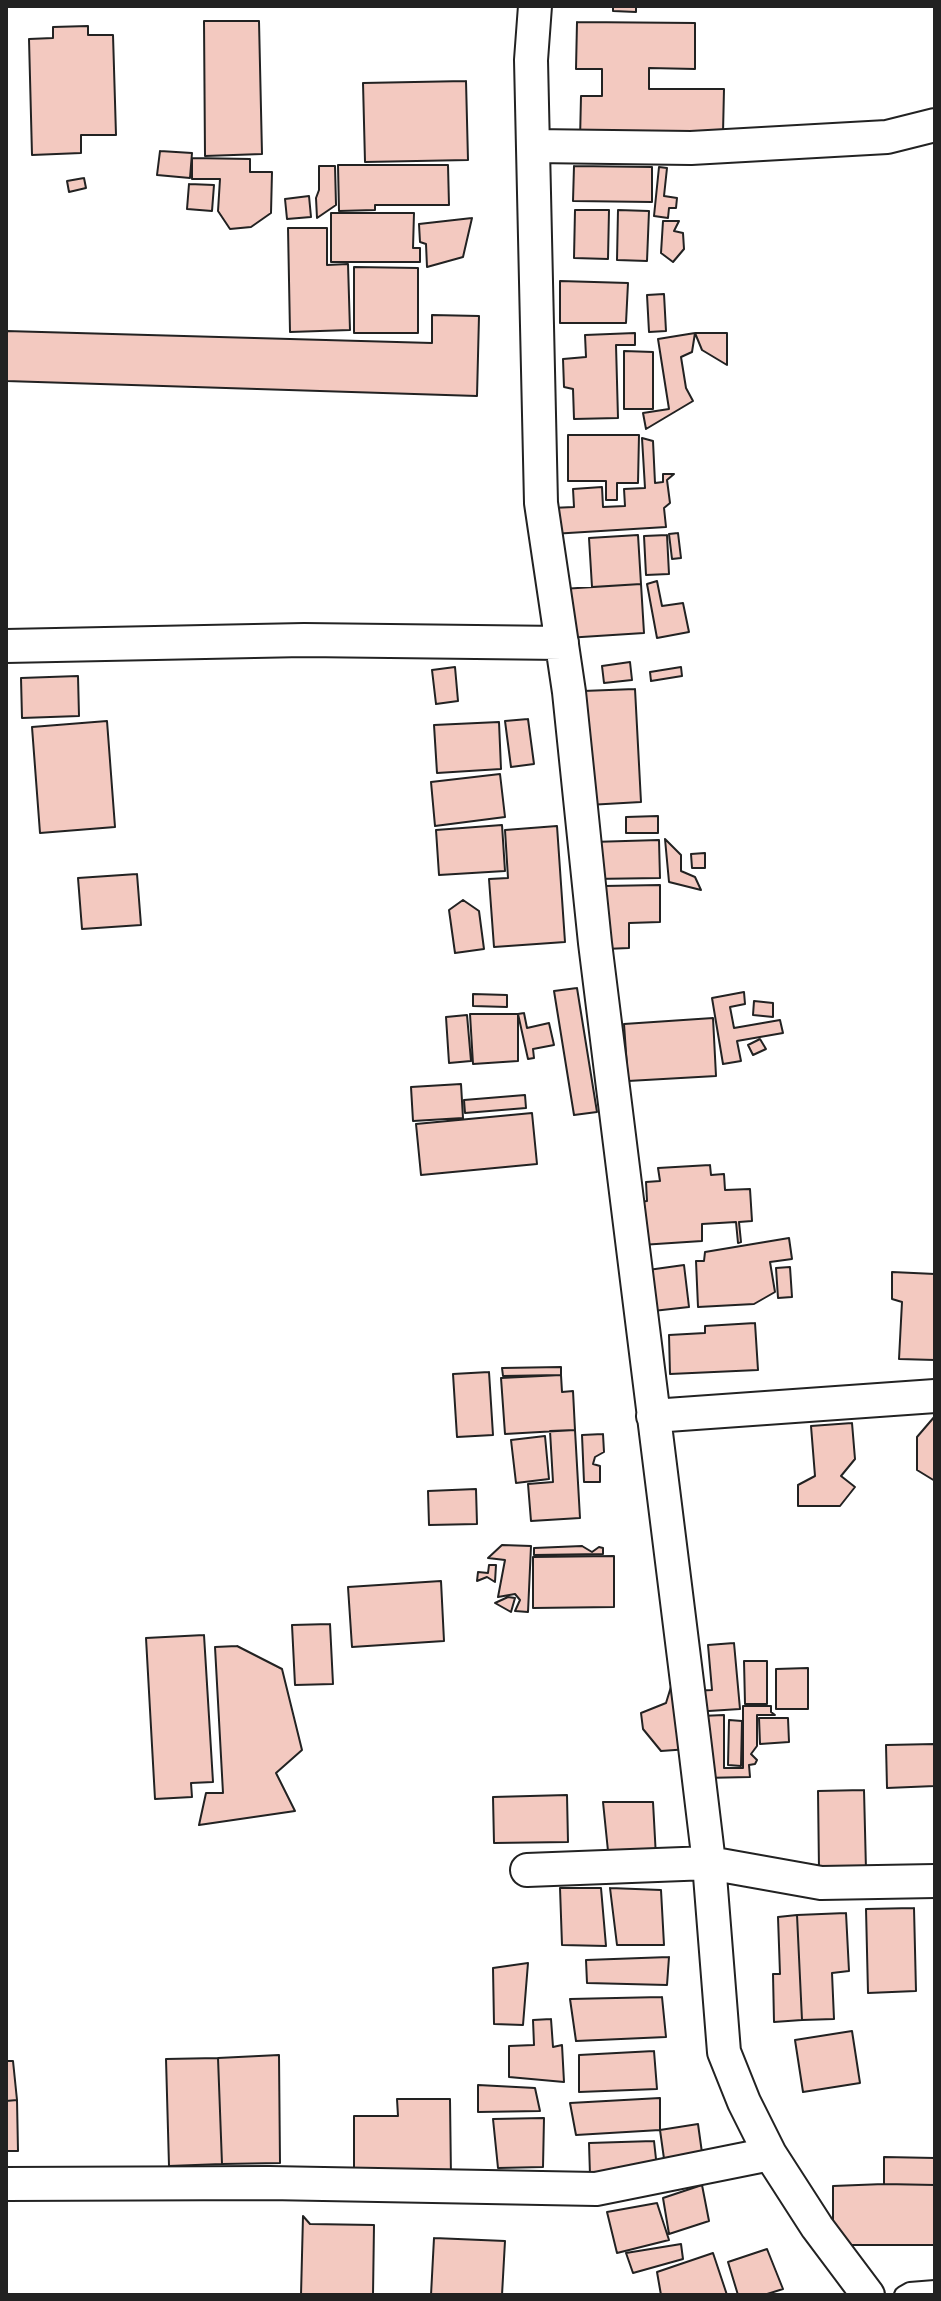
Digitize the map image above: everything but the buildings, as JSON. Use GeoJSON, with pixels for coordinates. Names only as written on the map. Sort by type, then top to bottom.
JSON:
{"type":"FeatureCollection","features":[{"type":"Feature","properties":{"kind":"street"},"geometry":{"type":"LineString","coordinates":[[535,6],[531,60],[541,503],[562,643],[595,943],[709,1863],[724,2052],[770,2154],[817,2227],[868,2295]]}},
{"type":"Feature","properties":{"kind":"street"},"geometry":{"type":"LineString","coordinates":[[534,146],[691,148],[887,137],[935,125]]}},
{"type":"Feature","properties":{"kind":"street"},"geometry":{"type":"LineString","coordinates":[[6,646],[304,640],[562,643]]}},
{"type":"Feature","properties":{"kind":"street"},"geometry":{"type":"LineString","coordinates":[[653,1416],[935,1396]]}},
{"type":"Feature","properties":{"kind":"street"},"geometry":{"type":"LineString","coordinates":[[527,1870],[709,1863],[821,1883],[935,1881]]}},
{"type":"Feature","properties":{"kind":"street"},"geometry":{"type":"LineString","coordinates":[[6,2184],[269,2183],[596,2189],[770,2154]]}},
{"type":"Feature","properties":{"kind":"lane"},"geometry":{"type":"LineString","coordinates":[[903,2295],[910,2291],[935,2289]]}}]}
